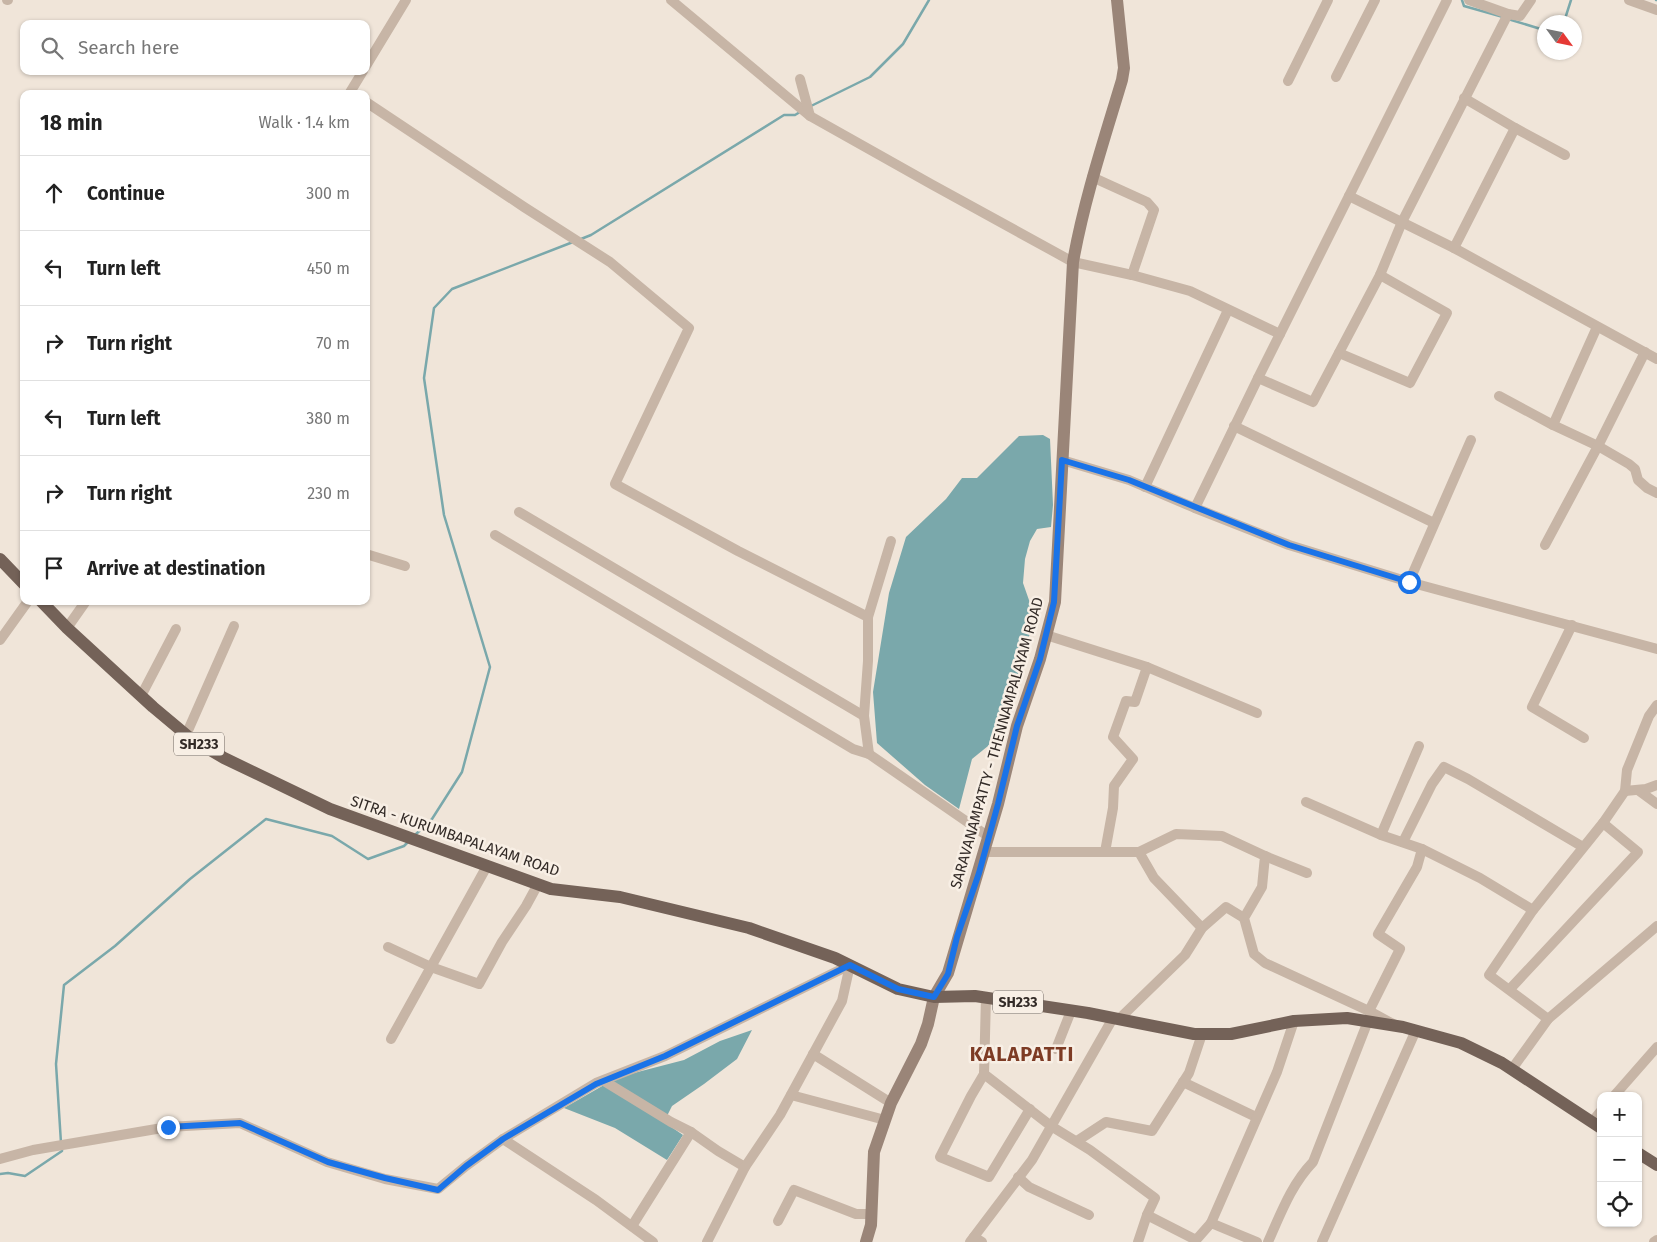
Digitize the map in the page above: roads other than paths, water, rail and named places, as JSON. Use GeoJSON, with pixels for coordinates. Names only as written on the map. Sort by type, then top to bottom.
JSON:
{"type":"FeatureCollection","features":[{"type":"Feature","properties":{"kind":"main road","name":"SARAVANAMPATTY - THENNAMPALAYAM ROAD"},"geometry":{"type":"LineString","coordinates":[[866,1242],[872,1214],[874,1152],[891,1102],[921,1044],[934,997],[948,974],[985,852],[1017,726],[1040,659],[1054,602],[1073,262],[1092,177],[1122,80],[1124,68],[1117,0]]}},
{"type":"Feature","properties":{"kind":"main road"},"geometry":{"type":"LineString","coordinates":[[0,559],[20,580]]}},
{"type":"Feature","properties":{"kind":"main road","name":"SITRA - KURUMBAPALAYAM ROAD"},"geometry":{"type":"LineString","coordinates":[[45,605],[67,628],[186,735],[224,758],[330,809],[551,889],[620,897],[749,928],[835,958],[898,989],[934,997],[986,997],[1194,1034],[1231,1034],[1294,1021],[1369,1016],[1461,1043],[1512,1069],[1596,1125]]}},
{"type":"Feature","properties":{"kind":"main road"},"geometry":{"type":"LineString","coordinates":[[1642,1156],[1657,1165]]}},
{"type":"Feature","properties":{"kind":"street"},"geometry":{"type":"LineString","coordinates":[[370,59],[406,0]]}},
{"type":"Feature","properties":{"kind":"street"},"geometry":{"type":"LineString","coordinates":[[671,0],[810,115],[1073,262],[1132,275],[1190,291],[1280,334]]}},
{"type":"Feature","properties":{"kind":"street"},"geometry":{"type":"LineString","coordinates":[[1288,81],[1328,0]]}},
{"type":"Feature","properties":{"kind":"street"},"geometry":{"type":"LineString","coordinates":[[1336,77],[1375,0]]}},
{"type":"Feature","properties":{"kind":"street"},"geometry":{"type":"LineString","coordinates":[[1195,508],[1234,426],[1447,0]]}},
{"type":"Feature","properties":{"kind":"street"},"geometry":{"type":"LineString","coordinates":[[1469,0],[1507,17],[1520,16],[1530,0]]}},
{"type":"Feature","properties":{"kind":"street"},"geometry":{"type":"LineString","coordinates":[[1629,0],[1657,10]]}},
{"type":"Feature","properties":{"kind":"street"},"geometry":{"type":"LineString","coordinates":[[1258,378],[1313,402],[1380,275],[1402,222],[1507,17]]}},
{"type":"Feature","properties":{"kind":"street"},"geometry":{"type":"LineString","coordinates":[[353,90],[361,75]]}},
{"type":"Feature","properties":{"kind":"street"},"geometry":{"type":"LineString","coordinates":[[800,79],[810,115]]}},
{"type":"Feature","properties":{"kind":"street"},"geometry":{"type":"LineString","coordinates":[[1464,98],[1565,155]]}},
{"type":"Feature","properties":{"kind":"street"},"geometry":{"type":"LineString","coordinates":[[370,105],[610,262],[689,328],[615,484],[738,551],[868,617]]}},
{"type":"Feature","properties":{"kind":"street"},"geometry":{"type":"LineString","coordinates":[[1454,248],[1515,128]]}},
{"type":"Feature","properties":{"kind":"street"},"geometry":{"type":"LineString","coordinates":[[1092,177],[1147,202],[1154,210],[1132,275]]}},
{"type":"Feature","properties":{"kind":"street"},"geometry":{"type":"LineString","coordinates":[[1349,196],[1454,248],[1657,359]]}},
{"type":"Feature","properties":{"kind":"street"},"geometry":{"type":"LineString","coordinates":[[1339,353],[1410,383],[1447,312],[1380,275]]}},
{"type":"Feature","properties":{"kind":"street"},"geometry":{"type":"LineString","coordinates":[[1145,487],[1228,310]]}},
{"type":"Feature","properties":{"kind":"street"},"geometry":{"type":"LineString","coordinates":[[1553,426],[1597,327]]}},
{"type":"Feature","properties":{"kind":"street"},"geometry":{"type":"LineString","coordinates":[[1545,545],[1598,446],[1645,352]]}},
{"type":"Feature","properties":{"kind":"street"},"geometry":{"type":"LineString","coordinates":[[1499,396],[1553,426],[1598,446],[1629,464],[1635,469],[1638,480],[1647,488],[1657,493]]}},
{"type":"Feature","properties":{"kind":"street"},"geometry":{"type":"LineString","coordinates":[[1234,426],[1434,524]]}},
{"type":"Feature","properties":{"kind":"street"},"geometry":{"type":"LineString","coordinates":[[1409,582],[1471,440]]}},
{"type":"Feature","properties":{"kind":"street"},"geometry":{"type":"LineString","coordinates":[[1062,460],[1129,480],[1289,545],[1409,582],[1657,649]]}},
{"type":"Feature","properties":{"kind":"street"},"geometry":{"type":"LineString","coordinates":[[519,512],[864,716]]}},
{"type":"Feature","properties":{"kind":"street"},"geometry":{"type":"LineString","coordinates":[[495,535],[853,749],[870,754],[989,837]]}},
{"type":"Feature","properties":{"kind":"street"},"geometry":{"type":"LineString","coordinates":[[870,754],[864,716],[868,661],[868,617],[891,541]]}},
{"type":"Feature","properties":{"kind":"street"},"geometry":{"type":"LineString","coordinates":[[370,555],[405,566]]}},
{"type":"Feature","properties":{"kind":"street"},"geometry":{"type":"LineString","coordinates":[[0,640],[25,605]]}},
{"type":"Feature","properties":{"kind":"street"},"geometry":{"type":"LineString","coordinates":[[67,628],[83,605]]}},
{"type":"Feature","properties":{"kind":"street"},"geometry":{"type":"LineString","coordinates":[[1572,625],[1532,707],[1584,738]]}},
{"type":"Feature","properties":{"kind":"street"},"geometry":{"type":"LineString","coordinates":[[186,735],[234,626]]}},
{"type":"Feature","properties":{"kind":"street"},"geometry":{"type":"LineString","coordinates":[[141,696],[176,629]]}},
{"type":"Feature","properties":{"kind":"street"},"geometry":{"type":"LineString","coordinates":[[1046,635],[1147,668],[1257,713]]}},
{"type":"Feature","properties":{"kind":"street"},"geometry":{"type":"LineString","coordinates":[[1104,852],[1113,808],[1114,786],[1133,759],[1113,737],[1126,701],[1135,702],[1147,668]]}},
{"type":"Feature","properties":{"kind":"street"},"geometry":{"type":"LineString","coordinates":[[1548,1019],[1489,975],[1532,910],[1603,824],[1625,791],[1628,770],[1649,716],[1657,705]]}},
{"type":"Feature","properties":{"kind":"street"},"geometry":{"type":"LineString","coordinates":[[1381,835],[1419,746]]}},
{"type":"Feature","properties":{"kind":"street"},"geometry":{"type":"LineString","coordinates":[[1403,842],[1432,784],[1444,767],[1468,779],[1583,847]]}},
{"type":"Feature","properties":{"kind":"street"},"geometry":{"type":"LineString","coordinates":[[1625,791],[1657,785]]}},
{"type":"Feature","properties":{"kind":"street"},"geometry":{"type":"LineString","coordinates":[[1638,790],[1657,804]]}},
{"type":"Feature","properties":{"kind":"street"},"geometry":{"type":"LineString","coordinates":[[1306,802],[1381,835],[1422,849],[1480,878],[1532,910]]}},
{"type":"Feature","properties":{"kind":"street"},"geometry":{"type":"LineString","coordinates":[[1510,989],[1638,852],[1603,824]]}},
{"type":"Feature","properties":{"kind":"street"},"geometry":{"type":"LineString","coordinates":[[985,852],[1139,852],[1176,834],[1222,836],[1265,856],[1307,872]]}},
{"type":"Feature","properties":{"kind":"street"},"geometry":{"type":"LineString","coordinates":[[1268,1242],[1294,1186],[1313,1162],[1369,1016],[1400,949],[1378,934],[1417,867],[1422,849]]}},
{"type":"Feature","properties":{"kind":"street"},"geometry":{"type":"LineString","coordinates":[[1139,852],[1154,878],[1202,928]]}},
{"type":"Feature","properties":{"kind":"street"},"geometry":{"type":"LineString","coordinates":[[1244,918],[1262,887],[1265,856]]}},
{"type":"Feature","properties":{"kind":"street"},"geometry":{"type":"LineString","coordinates":[[391,1039],[487,866]]}},
{"type":"Feature","properties":{"kind":"street"},"geometry":{"type":"LineString","coordinates":[[388,947],[431,967],[479,984],[502,942],[538,884]]}},
{"type":"Feature","properties":{"kind":"street"},"geometry":{"type":"LineString","coordinates":[[975,1240],[1018,1177],[1032,1160],[1116,1019],[1185,955],[1202,928],[1226,907],[1244,918],[1254,954],[1265,963],[1369,1016]]}},
{"type":"Feature","properties":{"kind":"street"},"geometry":{"type":"LineString","coordinates":[[1512,1069],[1548,1019],[1657,926]]}},
{"type":"Feature","properties":{"kind":"street"},"geometry":{"type":"LineString","coordinates":[[707,1242],[745,1167],[780,1115],[842,1001],[850,965]]}},
{"type":"Feature","properties":{"kind":"street"},"geometry":{"type":"LineString","coordinates":[[0,1160],[34,1150],[168,1127],[240,1123],[328,1162],[438,1190],[466,1166],[503,1139],[596,1084],[665,1056],[850,965]]}},
{"type":"Feature","properties":{"kind":"street"},"geometry":{"type":"LineString","coordinates":[[986,997],[984,1074],[940,1157],[989,1177],[1030,1109]]}},
{"type":"Feature","properties":{"kind":"street"},"geometry":{"type":"LineString","coordinates":[[1056,1049],[1071,1011]]}},
{"type":"Feature","properties":{"kind":"street"},"geometry":{"type":"LineString","coordinates":[[1147,1215],[1196,1241],[1211,1223],[1276,1072],[1294,1021]]}},
{"type":"Feature","properties":{"kind":"street"},"geometry":{"type":"LineString","coordinates":[[1322,1242],[1416,1030]]}},
{"type":"Feature","properties":{"kind":"street"},"geometry":{"type":"LineString","coordinates":[[1076,1141],[1106,1122],[1152,1131],[1189,1073],[1202,1034]]}},
{"type":"Feature","properties":{"kind":"street"},"geometry":{"type":"LineString","coordinates":[[1618,1092],[1657,1047]]}},
{"type":"Feature","properties":{"kind":"street"},"geometry":{"type":"LineString","coordinates":[[814,1054],[891,1102]]}},
{"type":"Feature","properties":{"kind":"street"},"geometry":{"type":"LineString","coordinates":[[984,1074],[1051,1126],[1090,1150],[1155,1198],[1138,1242]]}},
{"type":"Feature","properties":{"kind":"street"},"geometry":{"type":"LineString","coordinates":[[604,1081],[691,1132],[745,1167]]}},
{"type":"Feature","properties":{"kind":"street"},"geometry":{"type":"LineString","coordinates":[[1183,1082],[1256,1117]]}},
{"type":"Feature","properties":{"kind":"street"},"geometry":{"type":"LineString","coordinates":[[791,1095],[885,1120]]}},
{"type":"Feature","properties":{"kind":"street"},"geometry":{"type":"LineString","coordinates":[[632,1226],[691,1132]]}},
{"type":"Feature","properties":{"kind":"street"},"geometry":{"type":"LineString","coordinates":[[503,1139],[596,1200],[632,1226],[641,1238],[653,1242]]}},
{"type":"Feature","properties":{"kind":"street"},"geometry":{"type":"LineString","coordinates":[[1018,1177],[1029,1187],[1089,1215]]}},
{"type":"Feature","properties":{"kind":"street"},"geometry":{"type":"LineString","coordinates":[[778,1221],[794,1190],[856,1214],[872,1214]]}},
{"type":"Feature","properties":{"kind":"street"},"geometry":{"type":"LineString","coordinates":[[1211,1223],[1257,1242]]}},
{"type":"Feature","properties":{"kind":"water"},"geometry":{"type":"Polygon","coordinates":[[[1043,435],[1050,439],[1053,505],[1051,527],[1037,529],[1030,541],[1025,559],[1023,583],[1030,603],[1031,629],[1009,715],[988,746],[972,759],[959,809],[925,785],[877,743],[873,692],[889,593],[906,537],[946,499],[962,478],[977,478],[1019,436],[1043,435]]]}},
{"type":"Feature","properties":{"kind":"water"},"geometry":{"type":"Polygon","coordinates":[[[752,1030],[737,1059],[672,1106],[664,1122],[683,1135],[667,1160],[615,1128],[564,1108],[604,1085],[630,1074],[684,1060],[720,1041],[752,1030]]]}},
{"type":"Feature","properties":{"kind":"waterway"},"geometry":{"type":"LineString","coordinates":[[811,106],[870,77],[903,44],[929,0]]}},
{"type":"Feature","properties":{"kind":"waterway"},"geometry":{"type":"LineString","coordinates":[[1462,0],[1464,6],[1503,17]]}},
{"type":"Feature","properties":{"kind":"waterway"},"geometry":{"type":"LineString","coordinates":[[1566,15],[1571,0]]}},
{"type":"Feature","properties":{"kind":"waterway"},"geometry":{"type":"LineString","coordinates":[[1508,19],[1537,28]]}},
{"type":"Feature","properties":{"kind":"waterway"},"geometry":{"type":"LineString","coordinates":[[581,239],[591,235],[784,115],[795,115],[800,112]]}},
{"type":"Feature","properties":{"kind":"waterway"},"geometry":{"type":"LineString","coordinates":[[415,835],[432,819],[462,772],[490,667],[444,515],[424,378],[434,308],[452,289],[573,242]]}},
{"type":"Feature","properties":{"kind":"waterway"},"geometry":{"type":"LineString","coordinates":[[61,1143],[56,1064],[64,985],[115,946],[190,879],[266,819],[332,836],[368,859],[404,846],[409,841]]}},
{"type":"Feature","properties":{"kind":"waterway"},"geometry":{"type":"LineString","coordinates":[[0,1174],[8,1173],[25,1176],[62,1151],[62,1149]]}},
{"type":"Feature","properties":{"kind":"district","name":"KALAPATTI"},"geometry":{"type":"Point","coordinates":[1022,1054]}}]}
